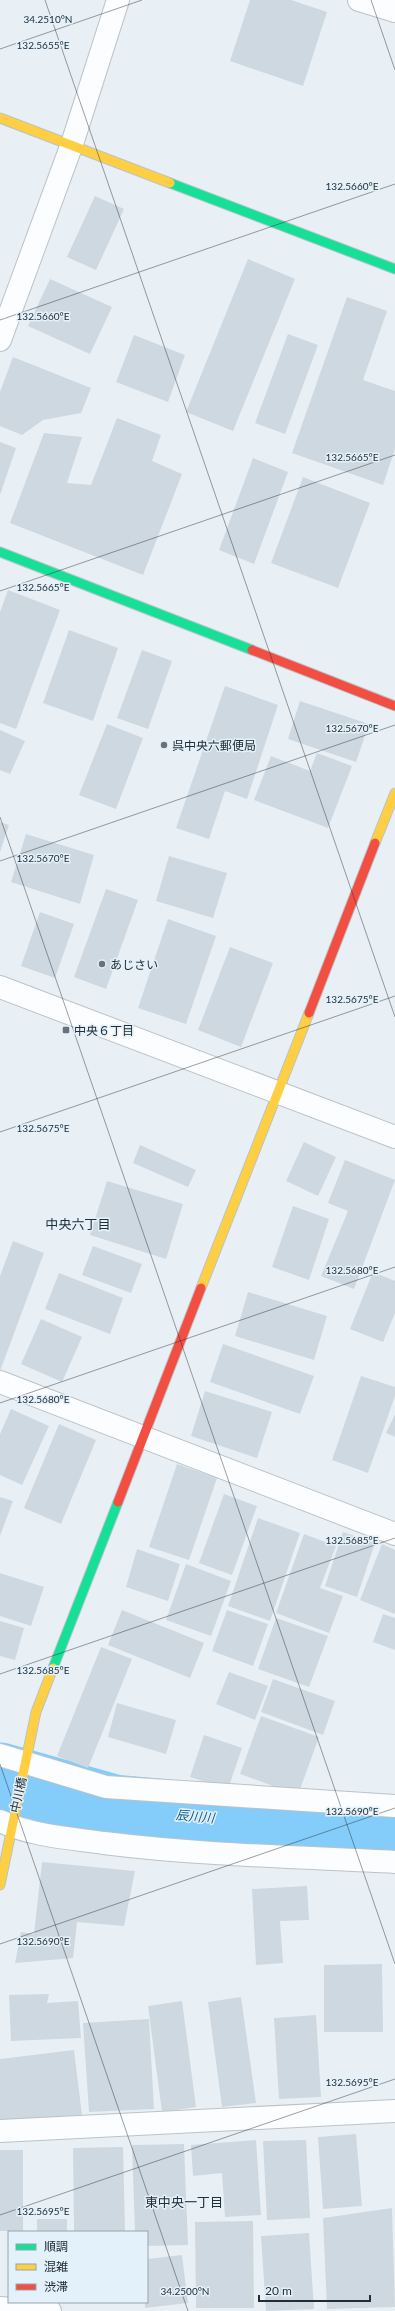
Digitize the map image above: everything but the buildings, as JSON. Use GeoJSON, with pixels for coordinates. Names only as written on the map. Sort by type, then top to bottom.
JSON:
{"type":"FeatureCollection","features":[{"type":"Feature","properties":{"kind":"street"},"geometry":{"type":"LineString","coordinates":[[0,340],[72,144],[118,0]]}},
{"type":"Feature","properties":{"kind":"street"},"geometry":{"type":"LineString","coordinates":[[359,0],[395,11]]}},
{"type":"Feature","properties":{"kind":"street"},"geometry":{"type":"LineString","coordinates":[[0,118],[72,144],[395,269]]}},
{"type":"Feature","properties":{"kind":"street"},"geometry":{"type":"LineString","coordinates":[[0,552],[395,706]]}},
{"type":"Feature","properties":{"kind":"street","name":"中川橋"},"geometry":{"type":"LineString","coordinates":[[0,1885],[6,1824],[25,1764],[36,1712],[395,793]]}},
{"type":"Feature","properties":{"kind":"street"},"geometry":{"type":"LineString","coordinates":[[0,987],[395,1137]]}},
{"type":"Feature","properties":{"kind":"street"},"geometry":{"type":"LineString","coordinates":[[0,1382],[143,1439],[395,1534]]}},
{"type":"Feature","properties":{"kind":"street"},"geometry":{"type":"LineString","coordinates":[[0,1755],[25,1764],[106,1787],[395,1806]]}},
{"type":"Feature","properties":{"kind":"street"},"geometry":{"type":"LineString","coordinates":[[6,1824],[58,1837],[152,1849],[395,1862]]}},
{"type":"Feature","properties":{"kind":"street"},"geometry":{"type":"LineString","coordinates":[[0,2131],[395,2111]]}},
{"type":"Feature","properties":{"kind":"street"},"geometry":{"type":"LineString","coordinates":[[0,2308],[50,2311]]}},
{"type":"Feature","properties":{"kind":"waterway","name":"辰川川"},"geometry":{"type":"LineString","coordinates":[[0,1776],[114,1808],[364,1831],[395,1831]]}},
{"type":"Feature","properties":{"kind":"traffic: fast"},"geometry":{"type":"LineString","coordinates":[[170,183],[395,269]]}},
{"type":"Feature","properties":{"kind":"traffic: fast"},"geometry":{"type":"LineString","coordinates":[[0,552],[252,650]]}},
{"type":"Feature","properties":{"kind":"traffic: fast"},"geometry":{"type":"LineString","coordinates":[[53,1668],[118,1502]]}},
{"type":"Feature","properties":{"kind":"traffic: slow"},"geometry":{"type":"LineString","coordinates":[[0,118],[170,183]]}},
{"type":"Feature","properties":{"kind":"traffic: slow"},"geometry":{"type":"LineString","coordinates":[[375,843],[395,793]]}},
{"type":"Feature","properties":{"kind":"traffic: slow"},"geometry":{"type":"LineString","coordinates":[[201,1288],[309,1013]]}},
{"type":"Feature","properties":{"kind":"traffic: slow"},"geometry":{"type":"LineString","coordinates":[[0,1885],[36,1712],[53,1668]]}},
{"type":"Feature","properties":{"kind":"traffic: jam"},"geometry":{"type":"LineString","coordinates":[[252,650],[395,706]]}},
{"type":"Feature","properties":{"kind":"traffic: jam"},"geometry":{"type":"LineString","coordinates":[[309,1013],[375,843]]}},
{"type":"Feature","properties":{"kind":"traffic: jam"},"geometry":{"type":"LineString","coordinates":[[118,1502],[201,1288]]}},
{"type":"Feature","properties":{"kind":"place","name":"呉中央六郵便局"},"geometry":{"type":"Point","coordinates":[164,745]}},
{"type":"Feature","properties":{"kind":"place","name":"あじさい"},"geometry":{"type":"Point","coordinates":[102,964]}},
{"type":"Feature","properties":{"kind":"place","name":"中央６丁目"},"geometry":{"type":"Point","coordinates":[66,1030]}},
{"type":"Feature","properties":{"kind":"district","name":"中央六丁目"},"geometry":{"type":"Point","coordinates":[78,1224]}},
{"type":"Feature","properties":{"kind":"district","name":"東中央一丁目"},"geometry":{"type":"Point","coordinates":[184,2202]}}]}
